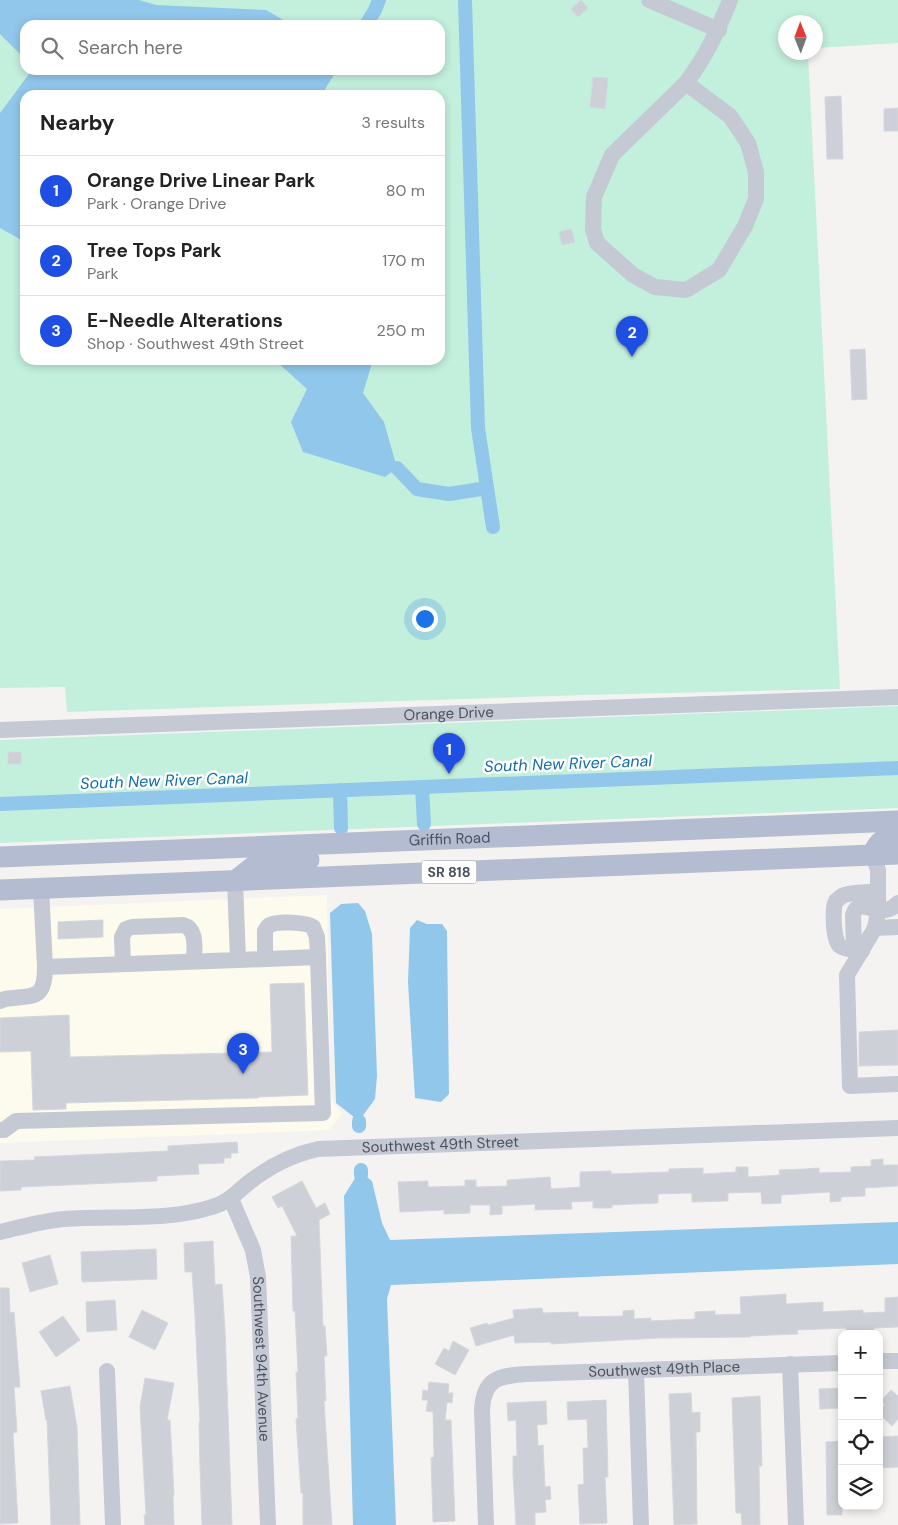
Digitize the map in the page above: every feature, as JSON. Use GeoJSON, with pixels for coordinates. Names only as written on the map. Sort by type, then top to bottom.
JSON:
{"type":"FeatureCollection","features":[{"type":"Feature","properties":{"kind":"main road","name":"Griffin Road"},"geometry":{"type":"LineString","coordinates":[[0,857],[898,821]]}},
{"type":"Feature","properties":{"kind":"main road"},"geometry":{"type":"LineString","coordinates":[[503,870],[535,861],[692,849],[706,829]]}},
{"type":"Feature","properties":{"kind":"main road"},"geometry":{"type":"LineString","coordinates":[[873,855],[875,847],[882,840],[898,836]]}},
{"type":"Feature","properties":{"kind":"main road"},"geometry":{"type":"LineString","coordinates":[[235,881],[260,862],[418,855],[464,839]]}},
{"type":"Feature","properties":{"kind":"main road","name":"SR 818"},"geometry":{"type":"LineString","coordinates":[[0,890],[898,854]]}},
{"type":"Feature","properties":{"kind":"street"},"geometry":{"type":"LineString","coordinates":[[649,0],[718,30]]}},
{"type":"Feature","properties":{"kind":"street"},"geometry":{"type":"LineString","coordinates":[[686,83],[730,116],[748,144],[756,172],[756,199],[745,226],[718,270],[686,290],[655,287],[633,275],[597,243],[594,229],[594,197],[612,155],[686,83],[704,58],[730,0]]}},
{"type":"Feature","properties":{"kind":"street","name":"Orange Drive"},"geometry":{"type":"LineString","coordinates":[[0,730],[898,697]]}},
{"type":"Feature","properties":{"kind":"street"},"geometry":{"type":"LineString","coordinates":[[873,855],[869,871],[875,928],[858,950],[847,976],[850,1086],[898,1084]]}},
{"type":"Feature","properties":{"kind":"street"},"geometry":{"type":"LineString","coordinates":[[235,881],[238,960]]}},
{"type":"Feature","properties":{"kind":"street"},"geometry":{"type":"LineString","coordinates":[[0,1002],[5,999],[37,994],[45,983],[41,888]]}},
{"type":"Feature","properties":{"kind":"street"},"geometry":{"type":"LineString","coordinates":[[858,950],[842,948],[837,944],[834,908],[837,900],[849,893],[885,911],[898,903]]}},
{"type":"Feature","properties":{"kind":"street"},"geometry":{"type":"LineString","coordinates":[[0,1130],[4,1130],[16,1121],[323,1113],[318,957],[317,937],[314,927],[305,923],[275,924],[267,927],[265,931],[265,958]]}},
{"type":"Feature","properties":{"kind":"street"},"geometry":{"type":"LineString","coordinates":[[123,964],[122,937],[126,929],[132,927],[188,926],[193,934],[194,961]]}},
{"type":"Feature","properties":{"kind":"street"},"geometry":{"type":"LineString","coordinates":[[875,928],[898,927]]}},
{"type":"Feature","properties":{"kind":"street"},"geometry":{"type":"LineString","coordinates":[[45,967],[318,957]]}},
{"type":"Feature","properties":{"kind":"street","name":"Southwest 49th Street"},"geometry":{"type":"LineString","coordinates":[[0,1232],[64,1219],[183,1214],[212,1207],[231,1199],[246,1185],[277,1164],[294,1156],[318,1149],[898,1128]]}},
{"type":"Feature","properties":{"kind":"street","name":"Southwest 94th Avenue"},"geometry":{"type":"LineString","coordinates":[[231,1199],[253,1250],[258,1277],[268,1525]]}},
{"type":"Feature","properties":{"kind":"street"},"geometry":{"type":"LineString","coordinates":[[883,1361],[898,1361]]}},
{"type":"Feature","properties":{"kind":"street","name":"Southwest 49th Place"},"geometry":{"type":"LineString","coordinates":[[486,1525],[483,1398],[490,1384],[501,1377],[510,1375],[838,1363]]}},
{"type":"Feature","properties":{"kind":"street"},"geometry":{"type":"LineString","coordinates":[[790,1364],[796,1525]]}},
{"type":"Feature","properties":{"kind":"street"},"geometry":{"type":"LineString","coordinates":[[107,1371],[113,1525]]}},
{"type":"Feature","properties":{"kind":"street"},"geometry":{"type":"LineString","coordinates":[[636,1371],[641,1525]]}},
{"type":"Feature","properties":{"kind":"shaded area"},"geometry":{"type":"Polygon","coordinates":[[[327,895],[330,1088],[333,1103],[342,1113],[330,1130],[0,1143],[0,909],[327,895]]]}},
{"type":"Feature","properties":{"kind":"green space"},"geometry":{"type":"Polygon","coordinates":[[[0,0],[898,0],[898,43],[823,48],[823,15],[778,15],[778,60],[808,60],[840,689],[585,695],[67,712],[65,687],[0,688],[0,0]]]}},
{"type":"Feature","properties":{"kind":"green space"},"geometry":{"type":"Polygon","coordinates":[[[898,706],[898,808],[0,843],[0,740],[898,706]]]}},
{"type":"Feature","properties":{"kind":"water"},"geometry":{"type":"Polygon","coordinates":[[[0,0],[139,0],[156,5],[266,10],[283,20],[20,20],[20,54],[0,34],[0,0]]]}},
{"type":"Feature","properties":{"kind":"water"},"geometry":{"type":"Polygon","coordinates":[[[28,75],[334,75],[326,90],[20,90],[20,239],[0,228],[0,113],[28,75]]]}},
{"type":"Feature","properties":{"kind":"water"},"geometry":{"type":"Polygon","coordinates":[[[281,365],[371,365],[363,393],[384,422],[397,468],[385,477],[303,452],[291,422],[307,389],[281,365]]]}},
{"type":"Feature","properties":{"kind":"water"},"geometry":{"type":"Polygon","coordinates":[[[358,903],[365,911],[372,934],[377,1076],[375,1099],[359,1121],[336,1103],[330,913],[341,904],[358,903]]]}},
{"type":"Feature","properties":{"kind":"water"},"geometry":{"type":"Polygon","coordinates":[[[417,920],[427,924],[442,924],[447,931],[449,1094],[441,1102],[415,1098],[408,982],[410,928],[417,920]]]}},
{"type":"Feature","properties":{"kind":"water"},"geometry":{"type":"Polygon","coordinates":[[[363,1174],[372,1181],[382,1223],[390,1240],[898,1222],[898,1264],[391,1285],[387,1299],[396,1525],[353,1525],[344,1196],[357,1175],[363,1174]]]}},
{"type":"Feature","properties":{"kind":"building"},"geometry":{"type":"Polygon","coordinates":[[[581,0],[588,8],[578,17],[571,9],[581,0]]]}},
{"type":"Feature","properties":{"kind":"building"},"geometry":{"type":"Polygon","coordinates":[[[593,77],[608,78],[605,109],[590,107],[593,77]]]}},
{"type":"Feature","properties":{"kind":"building"},"geometry":{"type":"Polygon","coordinates":[[[841,96],[843,159],[827,159],[825,97],[841,96]]]}},
{"type":"Feature","properties":{"kind":"building"},"geometry":{"type":"Polygon","coordinates":[[[898,108],[898,131],[884,131],[884,109],[898,108]]]}},
{"type":"Feature","properties":{"kind":"building"},"geometry":{"type":"Polygon","coordinates":[[[571,229],[575,242],[562,245],[559,232],[571,229]]]}},
{"type":"Feature","properties":{"kind":"building"},"geometry":{"type":"Polygon","coordinates":[[[865,349],[867,399],[852,400],[850,350],[865,349]]]}},
{"type":"Feature","properties":{"kind":"building"},"geometry":{"type":"Polygon","coordinates":[[[8,752],[21,752],[21,764],[8,764],[8,752]]]}},
{"type":"Feature","properties":{"kind":"building"},"geometry":{"type":"Polygon","coordinates":[[[103,920],[103,937],[58,939],[58,922],[103,920]]]}},
{"type":"Feature","properties":{"kind":"building"},"geometry":{"type":"Polygon","coordinates":[[[304,983],[308,1095],[66,1103],[66,1109],[33,1110],[31,1051],[0,1052],[0,1018],[69,1015],[70,1057],[272,1052],[270,984],[304,983]]]}},
{"type":"Feature","properties":{"kind":"building"},"geometry":{"type":"Polygon","coordinates":[[[898,1030],[898,1065],[859,1066],[859,1032],[898,1030]]]}},
{"type":"Feature","properties":{"kind":"building"},"geometry":{"type":"Polygon","coordinates":[[[237,1142],[238,1153],[231,1153],[231,1158],[224,1158],[224,1163],[198,1164],[199,1174],[157,1176],[157,1181],[21,1187],[21,1190],[0,1191],[0,1161],[35,1160],[34,1157],[168,1151],[168,1146],[237,1142]]]}},
{"type":"Feature","properties":{"kind":"building"},"geometry":{"type":"Polygon","coordinates":[[[883,1159],[883,1165],[898,1165],[898,1186],[865,1188],[865,1196],[841,1197],[841,1201],[830,1202],[830,1192],[781,1195],[781,1203],[762,1204],[761,1192],[728,1193],[728,1201],[692,1202],[692,1193],[658,1194],[658,1203],[612,1205],[612,1208],[593,1208],[593,1201],[571,1202],[572,1209],[535,1210],[535,1204],[502,1206],[502,1214],[490,1215],[490,1205],[470,1205],[470,1213],[444,1214],[444,1210],[400,1212],[398,1182],[428,1181],[428,1187],[465,1186],[465,1180],[476,1180],[476,1187],[507,1186],[507,1180],[550,1177],[551,1189],[580,1187],[580,1172],[611,1171],[611,1174],[669,1172],[669,1169],[703,1168],[703,1174],[736,1172],[736,1167],[748,1167],[748,1177],[780,1175],[779,1170],[819,1168],[819,1173],[851,1172],[851,1167],[871,1166],[871,1160],[883,1159]]]}},
{"type":"Feature","properties":{"kind":"building"},"geometry":{"type":"Polygon","coordinates":[[[302,1181],[316,1208],[325,1203],[330,1214],[319,1220],[323,1326],[325,1326],[327,1356],[324,1356],[326,1401],[324,1401],[332,1525],[303,1525],[303,1493],[301,1493],[296,1419],[298,1418],[296,1372],[298,1372],[295,1311],[293,1311],[291,1236],[297,1236],[282,1206],[278,1208],[272,1197],[302,1181]]]}},
{"type":"Feature","properties":{"kind":"building"},"geometry":{"type":"Polygon","coordinates":[[[213,1241],[215,1285],[222,1284],[232,1525],[202,1525],[195,1316],[192,1272],[185,1272],[184,1243],[213,1241]]]}},
{"type":"Feature","properties":{"kind":"building"},"geometry":{"type":"Polygon","coordinates":[[[156,1249],[157,1279],[82,1282],[81,1252],[156,1249]]]}},
{"type":"Feature","properties":{"kind":"building"},"geometry":{"type":"Polygon","coordinates":[[[50,1255],[58,1284],[30,1292],[22,1263],[50,1255]]]}},
{"type":"Feature","properties":{"kind":"building"},"geometry":{"type":"Polygon","coordinates":[[[0,1288],[9,1288],[10,1313],[14,1312],[20,1387],[14,1387],[17,1432],[13,1433],[18,1523],[0,1524],[0,1288]]]}},
{"type":"Feature","properties":{"kind":"building"},"geometry":{"type":"Polygon","coordinates":[[[786,1294],[786,1304],[823,1302],[823,1312],[863,1310],[863,1313],[885,1312],[885,1298],[898,1297],[898,1327],[874,1328],[874,1330],[846,1330],[846,1328],[797,1330],[798,1334],[750,1337],[659,1338],[551,1344],[551,1342],[515,1343],[514,1335],[476,1346],[470,1328],[514,1318],[513,1310],[542,1308],[543,1313],[578,1312],[578,1317],[623,1316],[623,1311],[634,1310],[634,1319],[651,1318],[651,1321],[695,1319],[695,1312],[715,1311],[715,1315],[741,1314],[740,1297],[786,1294]]]}},
{"type":"Feature","properties":{"kind":"building"},"geometry":{"type":"Polygon","coordinates":[[[115,1300],[117,1330],[87,1332],[86,1302],[115,1300]]]}},
{"type":"Feature","properties":{"kind":"building"},"geometry":{"type":"Polygon","coordinates":[[[142,1310],[168,1323],[155,1350],[129,1337],[142,1310]]]}},
{"type":"Feature","properties":{"kind":"building"},"geometry":{"type":"Polygon","coordinates":[[[63,1316],[80,1340],[56,1357],[39,1332],[63,1316]]]}},
{"type":"Feature","properties":{"kind":"building"},"geometry":{"type":"Polygon","coordinates":[[[453,1341],[469,1350],[455,1375],[435,1364],[444,1348],[449,1351],[453,1341]]]}},
{"type":"Feature","properties":{"kind":"building"},"geometry":{"type":"Polygon","coordinates":[[[145,1378],[174,1383],[167,1420],[170,1420],[174,1525],[145,1525],[140,1407],[145,1378]]]}},
{"type":"Feature","properties":{"kind":"building"},"geometry":{"type":"Polygon","coordinates":[[[429,1382],[449,1384],[448,1393],[453,1393],[452,1403],[447,1402],[445,1420],[451,1420],[455,1521],[433,1522],[431,1458],[434,1457],[433,1412],[426,1411],[428,1400],[422,1400],[423,1390],[428,1391],[429,1382]]]}},
{"type":"Feature","properties":{"kind":"building"},"geometry":{"type":"Polygon","coordinates":[[[70,1386],[77,1427],[80,1525],[51,1525],[47,1420],[41,1391],[70,1386]]]}},
{"type":"Feature","properties":{"kind":"building"},"geometry":{"type":"Polygon","coordinates":[[[838,1388],[838,1408],[820,1409],[819,1389],[838,1388]]]}},
{"type":"Feature","properties":{"kind":"building"},"geometry":{"type":"Polygon","coordinates":[[[891,1390],[898,1396],[898,1419],[892,1426],[883,1418],[883,1407],[885,1405],[883,1399],[891,1390]]]}},
{"type":"Feature","properties":{"kind":"building"},"geometry":{"type":"Polygon","coordinates":[[[691,1393],[692,1413],[700,1412],[700,1432],[696,1432],[697,1524],[674,1525],[669,1394],[691,1393]]]}},
{"type":"Feature","properties":{"kind":"building"},"geometry":{"type":"Polygon","coordinates":[[[760,1396],[762,1466],[759,1466],[760,1525],[742,1525],[741,1513],[736,1513],[732,1398],[760,1396]]]}},
{"type":"Feature","properties":{"kind":"building"},"geometry":{"type":"Polygon","coordinates":[[[606,1400],[608,1477],[605,1477],[607,1523],[580,1524],[578,1485],[584,1484],[583,1448],[588,1448],[587,1419],[568,1420],[567,1402],[606,1400]]]}},
{"type":"Feature","properties":{"kind":"building"},"geometry":{"type":"Polygon","coordinates":[[[546,1401],[547,1424],[537,1425],[538,1446],[543,1445],[545,1487],[550,1486],[551,1499],[545,1500],[546,1512],[535,1513],[535,1525],[516,1525],[513,1456],[517,1456],[516,1420],[508,1421],[507,1403],[546,1401]]]}},
{"type":"Feature","properties":{"kind":"building"},"geometry":{"type":"Polygon","coordinates":[[[898,1436],[898,1467],[883,1468],[883,1437],[898,1436]]]}},
{"type":"Feature","properties":{"kind":"building"},"geometry":{"type":"Polygon","coordinates":[[[838,1441],[838,1510],[842,1510],[842,1515],[827,1515],[826,1442],[838,1441]]]}},
{"type":"Feature","properties":{"kind":"waterway"},"geometry":{"type":"LineString","coordinates":[[369,20],[379,0]]}},
{"type":"Feature","properties":{"kind":"waterway"},"geometry":{"type":"LineString","coordinates":[[465,0],[478,428],[493,527]]}},
{"type":"Feature","properties":{"kind":"waterway"},"geometry":{"type":"LineString","coordinates":[[397,468],[417,489],[449,494],[487,488]]}},
{"type":"Feature","properties":{"kind":"waterway","name":"South New River Canal"},"geometry":{"type":"LineString","coordinates":[[0,804],[898,768]]}},
{"type":"Feature","properties":{"kind":"waterway"},"geometry":{"type":"LineString","coordinates":[[422,787],[424,824]]}},
{"type":"Feature","properties":{"kind":"waterway"},"geometry":{"type":"LineString","coordinates":[[340,790],[341,828]]}},
{"type":"Feature","properties":{"kind":"waterway"},"geometry":{"type":"LineString","coordinates":[[359,1121],[359,1126]]}},
{"type":"Feature","properties":{"kind":"waterway"},"geometry":{"type":"LineString","coordinates":[[361,1170],[361,1175]]}},
{"type":"Feature","properties":{"kind":"place","name":"Tree Tops Park"},"geometry":{"type":"Point","coordinates":[632,357]}},
{"type":"Feature","properties":{"kind":"place","name":"Orange Drive Linear Park"},"geometry":{"type":"Point","coordinates":[449,774]}},
{"type":"Feature","properties":{"kind":"place","name":"E-Needle Alterations"},"geometry":{"type":"Point","coordinates":[243,1074]}}]}
